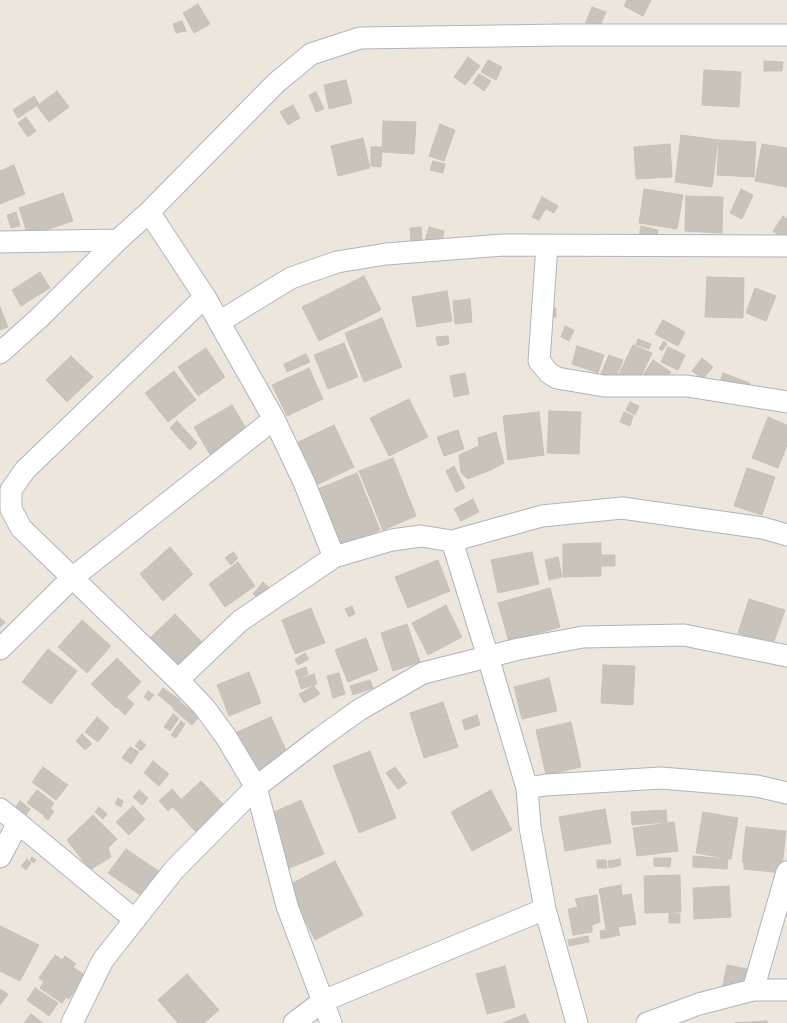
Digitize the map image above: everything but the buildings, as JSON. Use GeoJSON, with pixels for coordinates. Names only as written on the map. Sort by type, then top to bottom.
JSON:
{"type":"FeatureCollection","features":[{"type":"Feature","properties":{"kind":"street"},"geometry":{"type":"LineString","coordinates":[[0,353],[38,319],[118,240],[149,212],[276,84],[311,54],[360,38],[563,35],[787,35]]}},
{"type":"Feature","properties":{"kind":"street"},"geometry":{"type":"LineString","coordinates":[[149,212],[205,297],[274,419],[304,482],[334,557]]}},
{"type":"Feature","properties":{"kind":"street"},"geometry":{"type":"LineString","coordinates":[[0,242],[118,240]]}},
{"type":"Feature","properties":{"kind":"street"},"geometry":{"type":"LineString","coordinates":[[219,322],[291,278],[337,262],[394,253],[503,245],[787,246]]}},
{"type":"Feature","properties":{"kind":"street"},"geometry":{"type":"LineString","coordinates":[[547,246],[540,361],[549,373],[557,378],[604,386],[687,386],[787,402]]}},
{"type":"Feature","properties":{"kind":"street"},"geometry":{"type":"LineString","coordinates":[[205,297],[25,470],[11,490],[11,509],[21,528],[178,680],[204,707],[226,737],[256,787],[287,906],[331,1023]]}},
{"type":"Feature","properties":{"kind":"street"},"geometry":{"type":"LineString","coordinates":[[0,649],[72,578],[274,419]]}},
{"type":"Feature","properties":{"kind":"street"},"geometry":{"type":"LineString","coordinates":[[178,680],[240,621],[334,557],[392,540],[422,536],[452,541],[542,516],[622,508],[762,528],[787,535]]}},
{"type":"Feature","properties":{"kind":"street"},"geometry":{"type":"LineString","coordinates":[[452,541],[527,788],[530,827],[545,909],[577,1023]]}},
{"type":"Feature","properties":{"kind":"street"},"geometry":{"type":"LineString","coordinates":[[72,1023],[103,960],[174,870],[256,787],[359,710],[423,673],[519,649],[583,637],[684,635],[787,656]]}},
{"type":"Feature","properties":{"kind":"street"},"geometry":{"type":"LineString","coordinates":[[527,788],[546,785],[661,778],[757,786],[787,793]]}},
{"type":"Feature","properties":{"kind":"street"},"geometry":{"type":"LineString","coordinates":[[0,809],[135,920]]}},
{"type":"Feature","properties":{"kind":"street"},"geometry":{"type":"LineString","coordinates":[[0,857],[18,823]]}},
{"type":"Feature","properties":{"kind":"street"},"geometry":{"type":"LineString","coordinates":[[753,990],[787,872]]}},
{"type":"Feature","properties":{"kind":"street"},"geometry":{"type":"LineString","coordinates":[[294,1023],[323,1001],[545,909]]}},
{"type":"Feature","properties":{"kind":"street"},"geometry":{"type":"LineString","coordinates":[[647,1023],[699,1004],[753,990],[787,990]]}}]}
